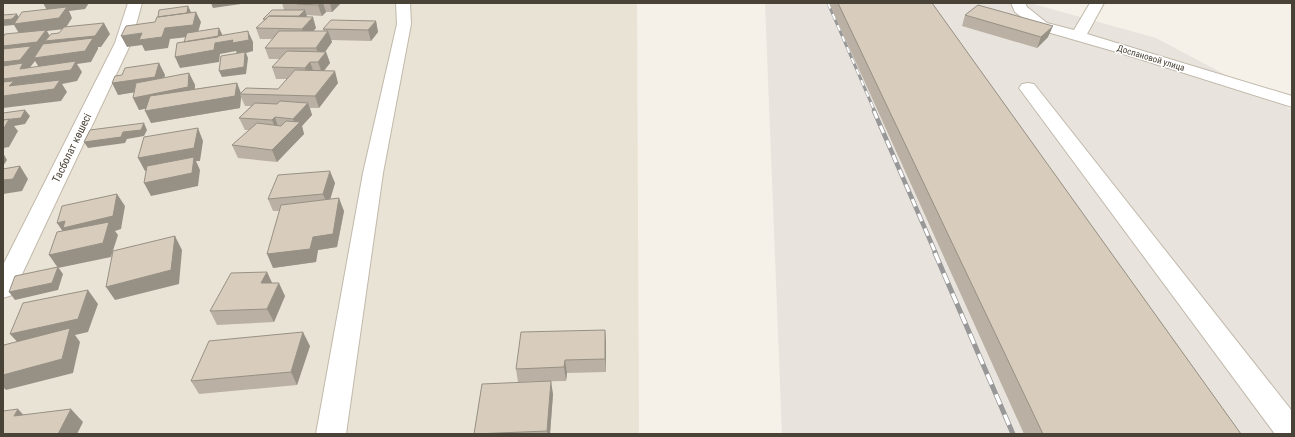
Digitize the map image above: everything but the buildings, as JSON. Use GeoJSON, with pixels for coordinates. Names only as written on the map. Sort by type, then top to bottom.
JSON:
{"type":"FeatureCollection","features":[{"type":"Feature","properties":{"kind":"street","name":"Тасболат көшесі"},"geometry":{"type":"LineString","coordinates":[[3,289],[123,43],[135,3]]}},
{"type":"Feature","properties":{"kind":"street"},"geometry":{"type":"LineString","coordinates":[[331,434],[373,173],[404,24],[403,3]]}},
{"type":"Feature","properties":{"kind":"street","name":"Доспановой улица"},"geometry":{"type":"LineString","coordinates":[[1018,3],[1020,9],[1042,26],[1206,74],[1292,102]]}},
{"type":"Feature","properties":{"kind":"street"},"geometry":{"type":"LineString","coordinates":[[1078,36],[1097,3]]}},
{"type":"Feature","properties":{"kind":"street"},"geometry":{"type":"LineString","coordinates":[[1028,88],[1292,434]]}},
{"type":"Feature","properties":{"kind":"shaded area"},"geometry":{"type":"Polygon","coordinates":[[[3,3],[637,3],[639,434],[3,434],[3,3]]]}},
{"type":"Feature","properties":{"kind":"shaded area"},"geometry":{"type":"Polygon","coordinates":[[[765,3],[1030,3],[1156,38],[1292,110],[1292,434],[782,434],[765,3]]]}},
{"type":"Feature","properties":{"kind":"railway"},"geometry":{"type":"LineString","coordinates":[[828,3],[875,112]]}},
{"type":"Feature","properties":{"kind":"railway"},"geometry":{"type":"LineString","coordinates":[[874,111],[936,254]]}},
{"type":"Feature","properties":{"kind":"railway"},"geometry":{"type":"LineString","coordinates":[[935,253],[1013,434]]}}]}
